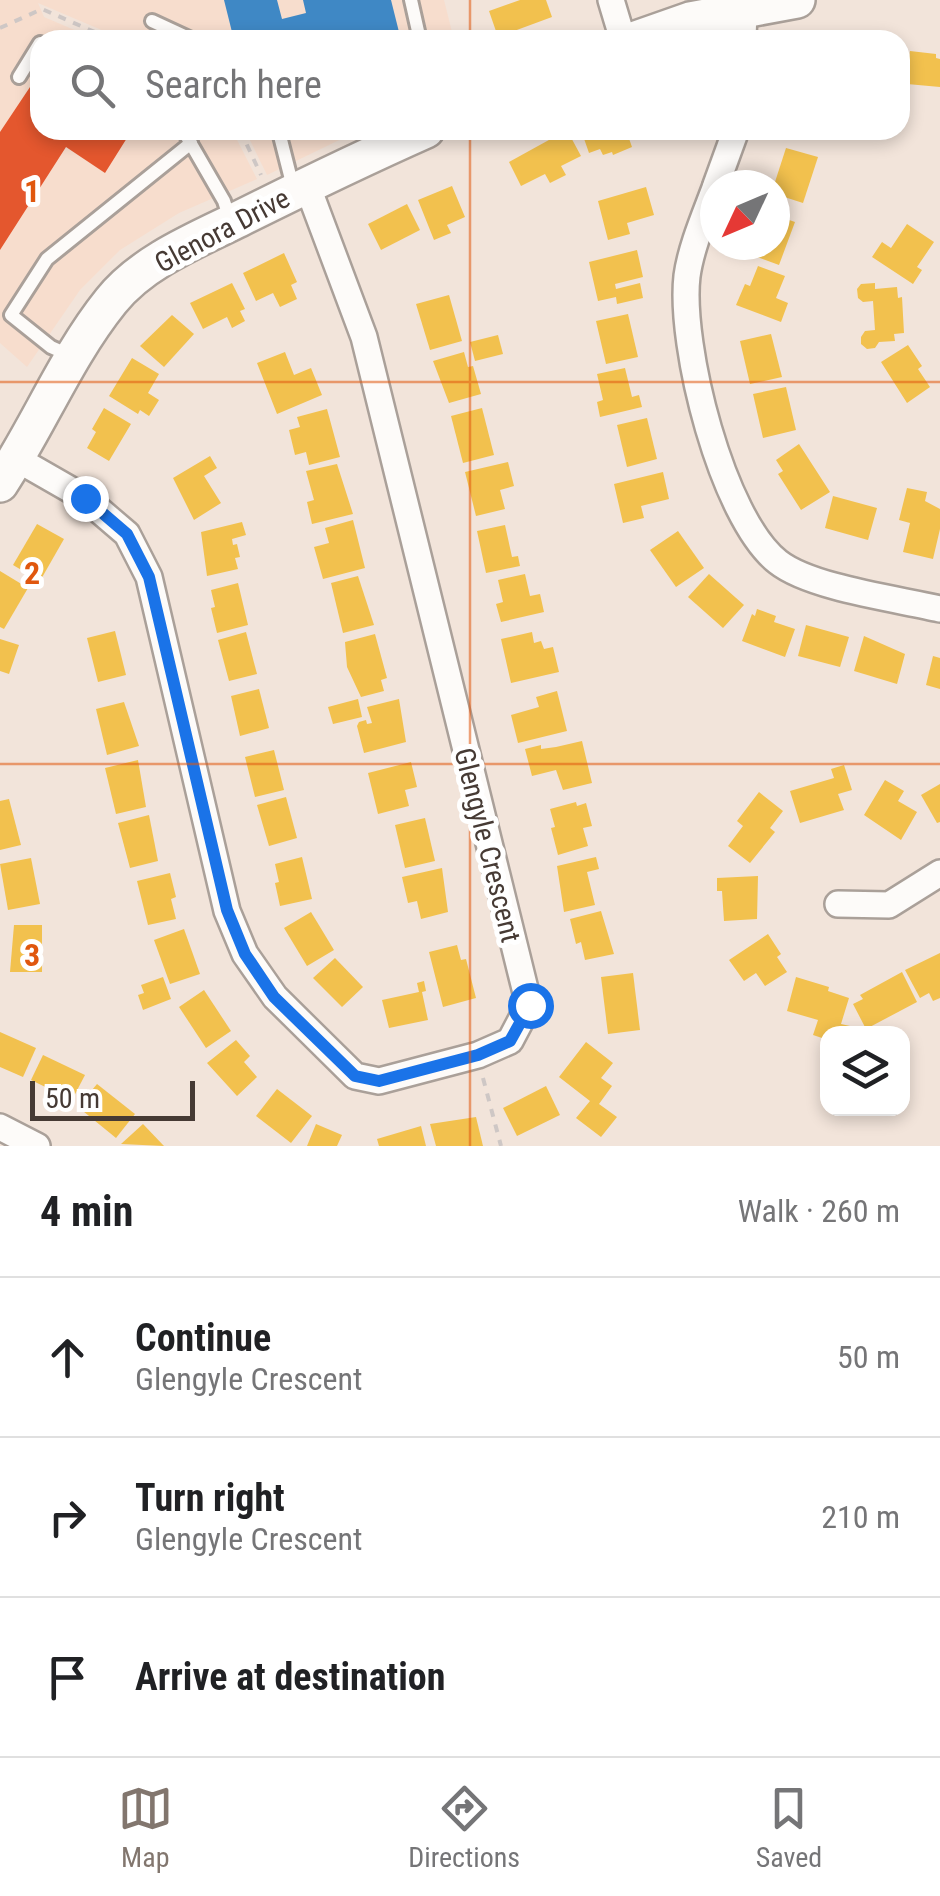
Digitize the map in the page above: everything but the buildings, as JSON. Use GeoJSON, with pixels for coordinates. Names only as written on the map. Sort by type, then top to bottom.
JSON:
{"type":"FeatureCollection","features":[{"type":"Feature","properties":{"kind":"street"},"geometry":{"type":"LineString","coordinates":[[611,0],[620,30]]}},
{"type":"Feature","properties":{"kind":"street"},"geometry":{"type":"LineString","coordinates":[[662,30],[690,20],[743,25],[797,0]]}},
{"type":"Feature","properties":{"kind":"street","name":"Glenora Drive"},"geometry":{"type":"LineString","coordinates":[[8,472],[112,299],[176,250],[231,223],[289,187],[402,140]]}},
{"type":"Feature","properties":{"kind":"street"},"geometry":{"type":"LineString","coordinates":[[722,170],[732,140]]}},
{"type":"Feature","properties":{"kind":"street","name":"Glengyle Crescent"},"geometry":{"type":"LineString","coordinates":[[8,472],[85,498],[127,534],[149,577],[227,910],[245,954],[274,997],[355,1076],[379,1081],[478,1055],[510,1041],[530,1005],[364,337],[289,187]]}},
{"type":"Feature","properties":{"kind":"street"},"geometry":{"type":"LineString","coordinates":[[700,235],[687,274],[686,326],[719,468],[744,523],[779,562],[821,582],[940,609]]}},
{"type":"Feature","properties":{"kind":"street"},"geometry":{"type":"LineString","coordinates":[[838,904],[889,905],[940,874]]}},
{"type":"Feature","properties":{"kind":"street"},"geometry":{"type":"LineString","coordinates":[[0,1127],[37,1146]]}},
{"type":"Feature","properties":{"kind":"lane"},"geometry":{"type":"LineString","coordinates":[[411,0],[418,30]]}},
{"type":"Feature","properties":{"kind":"lane"},"geometry":{"type":"LineString","coordinates":[[152,21],[172,30]]}},
{"type":"Feature","properties":{"kind":"lane"},"geometry":{"type":"LineString","coordinates":[[19,77],[30,60]]}},
{"type":"Feature","properties":{"kind":"lane"},"geometry":{"type":"LineString","coordinates":[[189,140],[224,202],[231,223]]}},
{"type":"Feature","properties":{"kind":"lane"},"geometry":{"type":"LineString","coordinates":[[281,140],[289,187]]}},
{"type":"Feature","properties":{"kind":"lane"},"geometry":{"type":"LineString","coordinates":[[74,358],[51,346],[6,310],[47,260],[191,143]]}},
{"type":"Feature","properties":{"kind":"path"},"geometry":{"type":"LineString","coordinates":[[0,28],[42,10],[89,30]]}},
{"type":"Feature","properties":{"kind":"path"},"geometry":{"type":"LineString","coordinates":[[249,140],[289,187]]}},
{"type":"Feature","properties":{"kind":"path"},"geometry":{"type":"LineString","coordinates":[[481,1070],[500,1146]]}},
{"type":"Feature","properties":{"kind":"shaded area"},"geometry":{"type":"Polygon","coordinates":[[[0,0],[444,0],[452,30],[101,30],[38,3],[44,17],[75,30],[30,30],[30,140],[237,140],[257,179],[179,213],[120,250],[80,290],[27,367],[0,343],[0,0]]]}},
{"type":"Feature","properties":{"kind":"shaded area"},"geometry":{"type":"Polygon","coordinates":[[[250,140],[339,140],[267,175],[250,140]]]}},
{"type":"Feature","properties":{"kind":"route"},"geometry":{"type":"LineString","coordinates":[[85,498],[127,534],[149,577],[227,910],[245,954],[274,997],[355,1076],[379,1081],[478,1055],[510,1041],[530,1005]]}}]}
